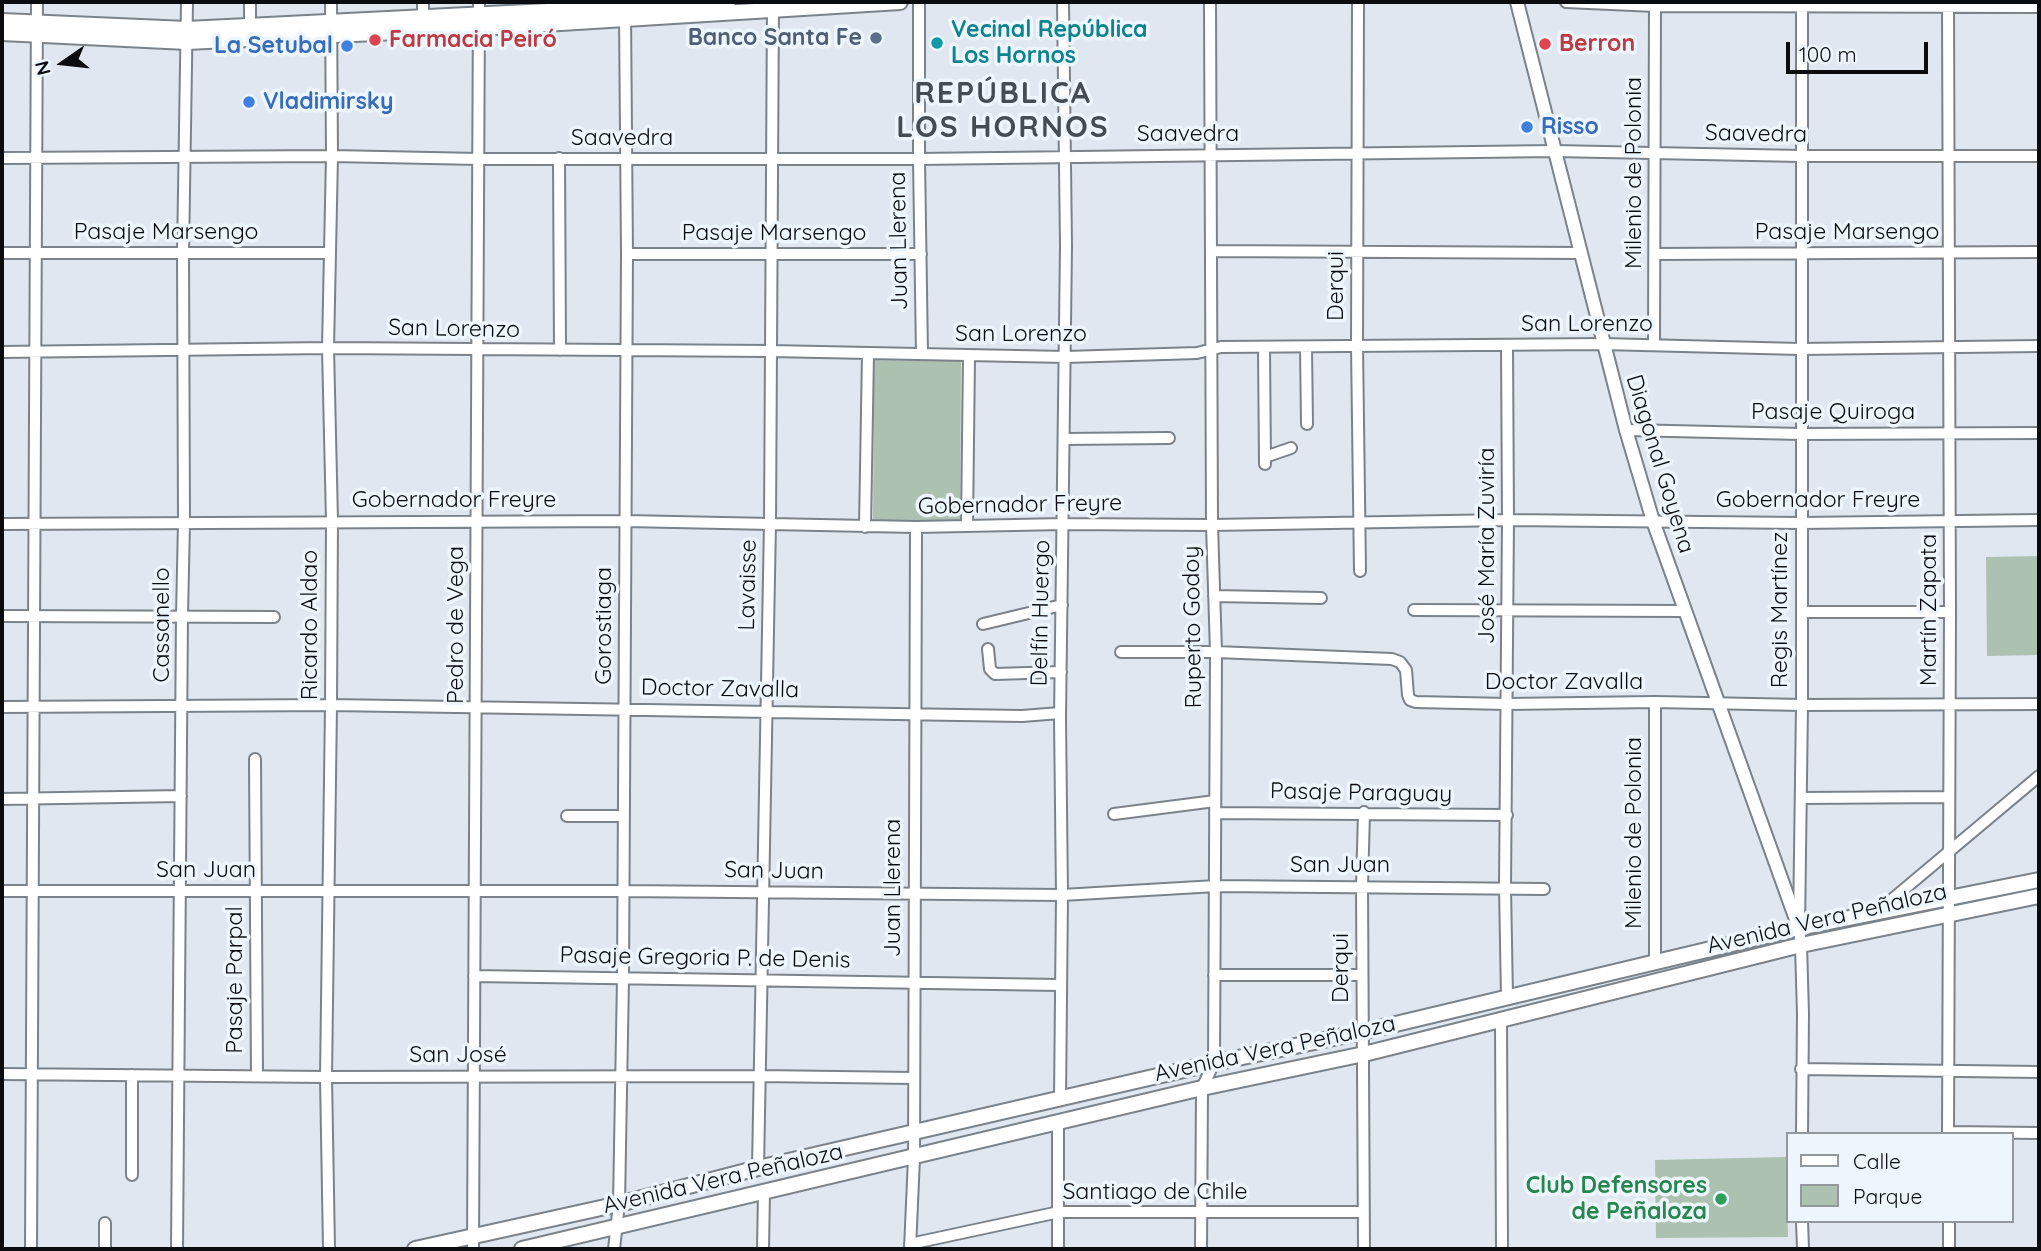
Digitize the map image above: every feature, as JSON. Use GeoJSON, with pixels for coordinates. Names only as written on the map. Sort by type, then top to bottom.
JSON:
{"type":"FeatureCollection","features":[{"type":"Feature","properties":{"kind":"main road"},"geometry":{"type":"LineString","coordinates":[[625,9],[728,2]]}},
{"type":"Feature","properties":{"kind":"main road"},"geometry":{"type":"LineString","coordinates":[[187,35],[250,27],[330,30],[423,18],[479,15],[900,2]]}},
{"type":"Feature","properties":{"kind":"main road"},"geometry":{"type":"LineString","coordinates":[[2,21],[37,28],[187,35],[330,30],[479,15]]}},
{"type":"Feature","properties":{"kind":"main road"},"geometry":{"type":"LineString","coordinates":[[2,33],[37,28]]}},
{"type":"Feature","properties":{"kind":"main road","name":"Avenida Vera Peñaloza"},"geometry":{"type":"LineString","coordinates":[[415,1249],[473,1242],[758,1168],[1214,1063],[1362,1032],[1799,928],[2039,880]]}},
{"type":"Feature","properties":{"kind":"main road","name":"Avenida Vera Peñaloza"},"geometry":{"type":"LineString","coordinates":[[522,1249],[1202,1088],[1364,1054],[1801,945],[2039,897]]}},
{"type":"Feature","properties":{"kind":"street"},"geometry":{"type":"LineString","coordinates":[[31,1249],[37,2]]}},
{"type":"Feature","properties":{"kind":"street","name":"Cassanello"},"geometry":{"type":"LineString","coordinates":[[177,1249],[187,2]]}},
{"type":"Feature","properties":{"kind":"street"},"geometry":{"type":"LineString","coordinates":[[250,2],[250,27]]}},
{"type":"Feature","properties":{"kind":"street","name":"Ricardo Aldao"},"geometry":{"type":"LineString","coordinates":[[329,1249],[326,1077],[332,521],[328,348],[331,2]]}},
{"type":"Feature","properties":{"kind":"street"},"geometry":{"type":"LineString","coordinates":[[423,2],[423,18]]}},
{"type":"Feature","properties":{"kind":"street","name":"Juan Llerena"},"geometry":{"type":"LineString","coordinates":[[919,2],[922,354]]}},
{"type":"Feature","properties":{"kind":"street","name":"Delfín Huergo"},"geometry":{"type":"LineString","coordinates":[[1060,1099],[1060,713],[1066,357],[1063,2]]}},
{"type":"Feature","properties":{"kind":"street","name":"Ruperto Godoy"},"geometry":{"type":"LineString","coordinates":[[1201,1249],[1202,1088],[1214,1063],[1216,886],[1210,2]]}},
{"type":"Feature","properties":{"kind":"street","name":"Derqui"},"geometry":{"type":"LineString","coordinates":[[1358,2],[1357,346],[1360,571]]}},
{"type":"Feature","properties":{"kind":"street","name":"Diagonal Goyena"},"geometry":{"type":"LineString","coordinates":[[1517,2],[1626,430],[1653,521],[1799,928]]}},
{"type":"Feature","properties":{"kind":"street"},"geometry":{"type":"LineString","coordinates":[[1566,2],[2039,6]]}},
{"type":"Feature","properties":{"kind":"street","name":"Milenio de Polonia"},"geometry":{"type":"LineString","coordinates":[[1654,345],[1655,4]]}},
{"type":"Feature","properties":{"kind":"street","name":"Regis Martínez"},"geometry":{"type":"LineString","coordinates":[[1802,4],[1802,705],[1799,928],[1802,1132]]}},
{"type":"Feature","properties":{"kind":"street","name":"Martín Zapata"},"geometry":{"type":"LineString","coordinates":[[1948,4],[1948,1132]]}},
{"type":"Feature","properties":{"kind":"street","name":"Lavaisse"},"geometry":{"type":"LineString","coordinates":[[758,1168],[771,523],[773,6]]}},
{"type":"Feature","properties":{"kind":"street","name":"Gorostiaga"},"geometry":{"type":"LineString","coordinates":[[614,1249],[618,1204],[623,978],[625,9]]}},
{"type":"Feature","properties":{"kind":"street","name":"Pedro de Vega"},"geometry":{"type":"LineString","coordinates":[[473,1242],[479,15]]}},
{"type":"Feature","properties":{"kind":"street","name":"Saavedra"},"geometry":{"type":"LineString","coordinates":[[2,158],[331,156],[772,160],[1554,151],[1801,156],[2039,156]]}},
{"type":"Feature","properties":{"kind":"street"},"geometry":{"type":"LineString","coordinates":[[559,159],[561,351]]}},
{"type":"Feature","properties":{"kind":"street"},"geometry":{"type":"LineString","coordinates":[[1212,251],[1581,253]]}},
{"type":"Feature","properties":{"kind":"street","name":"Pasaje Marsengo"},"geometry":{"type":"LineString","coordinates":[[2,253],[330,253]]}},
{"type":"Feature","properties":{"kind":"street","name":"Pasaje Marsengo"},"geometry":{"type":"LineString","coordinates":[[1655,254],[2039,253]]}},
{"type":"Feature","properties":{"kind":"street","name":"Pasaje Marsengo"},"geometry":{"type":"LineString","coordinates":[[626,254],[921,254]]}},
{"type":"Feature","properties":{"kind":"street","name":"San Lorenzo"},"geometry":{"type":"LineString","coordinates":[[2,352],[328,348],[770,351],[1066,357],[1197,353],[1221,347],[1604,344],[1800,349],[2039,346]]}},
{"type":"Feature","properties":{"kind":"street","name":"José María Zuviría"},"geometry":{"type":"LineString","coordinates":[[1507,345],[1507,998]]}},
{"type":"Feature","properties":{"kind":"street"},"geometry":{"type":"LineString","coordinates":[[1306,347],[1307,424]]}},
{"type":"Feature","properties":{"kind":"street"},"geometry":{"type":"LineString","coordinates":[[1264,348],[1265,460],[1291,448]]}},
{"type":"Feature","properties":{"kind":"street"},"geometry":{"type":"LineString","coordinates":[[865,527],[868,353]]}},
{"type":"Feature","properties":{"kind":"street"},"geometry":{"type":"LineString","coordinates":[[967,526],[969,356]]}},
{"type":"Feature","properties":{"kind":"street","name":"Pasaje Quiroga"},"geometry":{"type":"LineString","coordinates":[[1626,430],[1801,434],[2039,433]]}},
{"type":"Feature","properties":{"kind":"street"},"geometry":{"type":"LineString","coordinates":[[1064,439],[1170,438]]}},
{"type":"Feature","properties":{"kind":"street","name":"Gobernador Freyre"},"geometry":{"type":"LineString","coordinates":[[2,524],[477,520],[916,527],[1361,524],[1508,520],[1801,523],[2039,520]]}},
{"type":"Feature","properties":{"kind":"street","name":"Juan Llerena"},"geometry":{"type":"LineString","coordinates":[[910,1246],[914,1158],[916,527]]}},
{"type":"Feature","properties":{"kind":"street"},"geometry":{"type":"LineString","coordinates":[[1214,596],[1321,598]]}},
{"type":"Feature","properties":{"kind":"street"},"geometry":{"type":"LineString","coordinates":[[983,624],[1062,605]]}},
{"type":"Feature","properties":{"kind":"street"},"geometry":{"type":"LineString","coordinates":[[1414,610],[1684,611]]}},
{"type":"Feature","properties":{"kind":"street"},"geometry":{"type":"LineString","coordinates":[[1801,612],[1950,612]]}},
{"type":"Feature","properties":{"kind":"street"},"geometry":{"type":"LineString","coordinates":[[2,616],[274,617]]}},
{"type":"Feature","properties":{"kind":"street"},"geometry":{"type":"LineString","coordinates":[[988,649],[990,669],[995,674],[1061,672]]}},
{"type":"Feature","properties":{"kind":"street","name":"Doctor Zavalla"},"geometry":{"type":"LineString","coordinates":[[1121,652],[1216,652],[1392,659],[1400,662],[1406,670],[1410,700],[1507,704],[2039,704]]}},
{"type":"Feature","properties":{"kind":"street","name":"Milenio de Polonia"},"geometry":{"type":"LineString","coordinates":[[1655,702],[1655,964]]}},
{"type":"Feature","properties":{"kind":"street","name":"Doctor Zavalla"},"geometry":{"type":"LineString","coordinates":[[2,708],[331,705],[1022,716],[1060,713]]}},
{"type":"Feature","properties":{"kind":"street","name":"Pasaje Parpal"},"geometry":{"type":"LineString","coordinates":[[255,758],[257,1075]]}},
{"type":"Feature","properties":{"kind":"street"},"geometry":{"type":"LineString","coordinates":[[1877,912],[2039,776]]}},
{"type":"Feature","properties":{"kind":"street"},"geometry":{"type":"LineString","coordinates":[[2,799],[181,796]]}},
{"type":"Feature","properties":{"kind":"street"},"geometry":{"type":"LineString","coordinates":[[1801,799],[1949,797]]}},
{"type":"Feature","properties":{"kind":"street"},"geometry":{"type":"LineString","coordinates":[[1114,814],[1215,801]]}},
{"type":"Feature","properties":{"kind":"street","name":"Derqui"},"geometry":{"type":"LineString","coordinates":[[1364,812],[1364,1249]]}},
{"type":"Feature","properties":{"kind":"street","name":"Pasaje Paraguay"},"geometry":{"type":"LineString","coordinates":[[1215,813],[1507,815]]}},
{"type":"Feature","properties":{"kind":"street"},"geometry":{"type":"LineString","coordinates":[[567,816],[624,816]]}},
{"type":"Feature","properties":{"kind":"street","name":"San Juan"},"geometry":{"type":"LineString","coordinates":[[2,891],[623,891],[1062,895],[1216,886],[1544,889]]}},
{"type":"Feature","properties":{"kind":"street"},"geometry":{"type":"LineString","coordinates":[[1214,975],[1362,975]]}},
{"type":"Feature","properties":{"kind":"street","name":"Pasaje Gregoria P. de Denis"},"geometry":{"type":"LineString","coordinates":[[474,976],[1060,985]]}},
{"type":"Feature","properties":{"kind":"street"},"geometry":{"type":"LineString","coordinates":[[1501,1021],[1502,1249]]}},
{"type":"Feature","properties":{"kind":"street"},"geometry":{"type":"LineString","coordinates":[[1801,1069],[2039,1072]]}},
{"type":"Feature","properties":{"kind":"street","name":"San José"},"geometry":{"type":"LineString","coordinates":[[2,1074],[914,1078]]}},
{"type":"Feature","properties":{"kind":"street"},"geometry":{"type":"LineString","coordinates":[[132,1075],[132,1175]]}},
{"type":"Feature","properties":{"kind":"street"},"geometry":{"type":"LineString","coordinates":[[1058,1122],[1058,1249]]}},
{"type":"Feature","properties":{"kind":"street"},"geometry":{"type":"LineString","coordinates":[[2013,1133],[2039,1133]]}},
{"type":"Feature","properties":{"kind":"street"},"geometry":{"type":"LineString","coordinates":[[763,1249],[764,1192]]}},
{"type":"Feature","properties":{"kind":"street","name":"Santiago de Chile"},"geometry":{"type":"LineString","coordinates":[[910,1246],[1059,1212],[1362,1212]]}},
{"type":"Feature","properties":{"kind":"street"},"geometry":{"type":"LineString","coordinates":[[105,1223],[105,1249]]}},
{"type":"Feature","properties":{"kind":"street"},"geometry":{"type":"LineString","coordinates":[[1802,1223],[1803,1249]]}},
{"type":"Feature","properties":{"kind":"street"},"geometry":{"type":"LineString","coordinates":[[1949,1223],[1949,1249]]}},
{"type":"Feature","properties":{"kind":"green space"},"geometry":{"type":"Polygon","coordinates":[[[874,360],[961,361],[960,524],[873,523],[874,360]]]}},
{"type":"Feature","properties":{"kind":"green space"},"geometry":{"type":"Polygon","coordinates":[[[2039,556],[2039,655],[1987,656],[1986,557],[2039,556]]]}},
{"type":"Feature","properties":{"kind":"green space","name":"Club Defensores de Peñaloza"},"geometry":{"type":"Polygon","coordinates":[[[1786,1157],[1788,1237],[1656,1238],[1655,1160],[1786,1157]]]}},
{"type":"Feature","properties":{"kind":"place","name":"Banco Santa Fe"},"geometry":{"type":"Point","coordinates":[876,38]}},
{"type":"Feature","properties":{"kind":"place","name":"Farmacia Peiró"},"geometry":{"type":"Point","coordinates":[375,40]}},
{"type":"Feature","properties":{"kind":"place","name":"Vecinal República Los Hornos"},"geometry":{"type":"Point","coordinates":[937,43]}},
{"type":"Feature","properties":{"kind":"place","name":"Berron"},"geometry":{"type":"Point","coordinates":[1545,44]}},
{"type":"Feature","properties":{"kind":"place","name":"La Setubal"},"geometry":{"type":"Point","coordinates":[347,46]}},
{"type":"Feature","properties":{"kind":"place","name":"Vladimirsky"},"geometry":{"type":"Point","coordinates":[249,102]}},
{"type":"Feature","properties":{"kind":"place","name":"Risso"},"geometry":{"type":"Point","coordinates":[1527,127]}},
{"type":"Feature","properties":{"kind":"place","name":"Club Defensores de Peñaloza"},"geometry":{"type":"Point","coordinates":[1721,1199]}},
{"type":"Feature","properties":{"kind":"district","name":"REPÚBLICA LOS HORNOS"},"geometry":{"type":"Point","coordinates":[1003,111]}}]}
